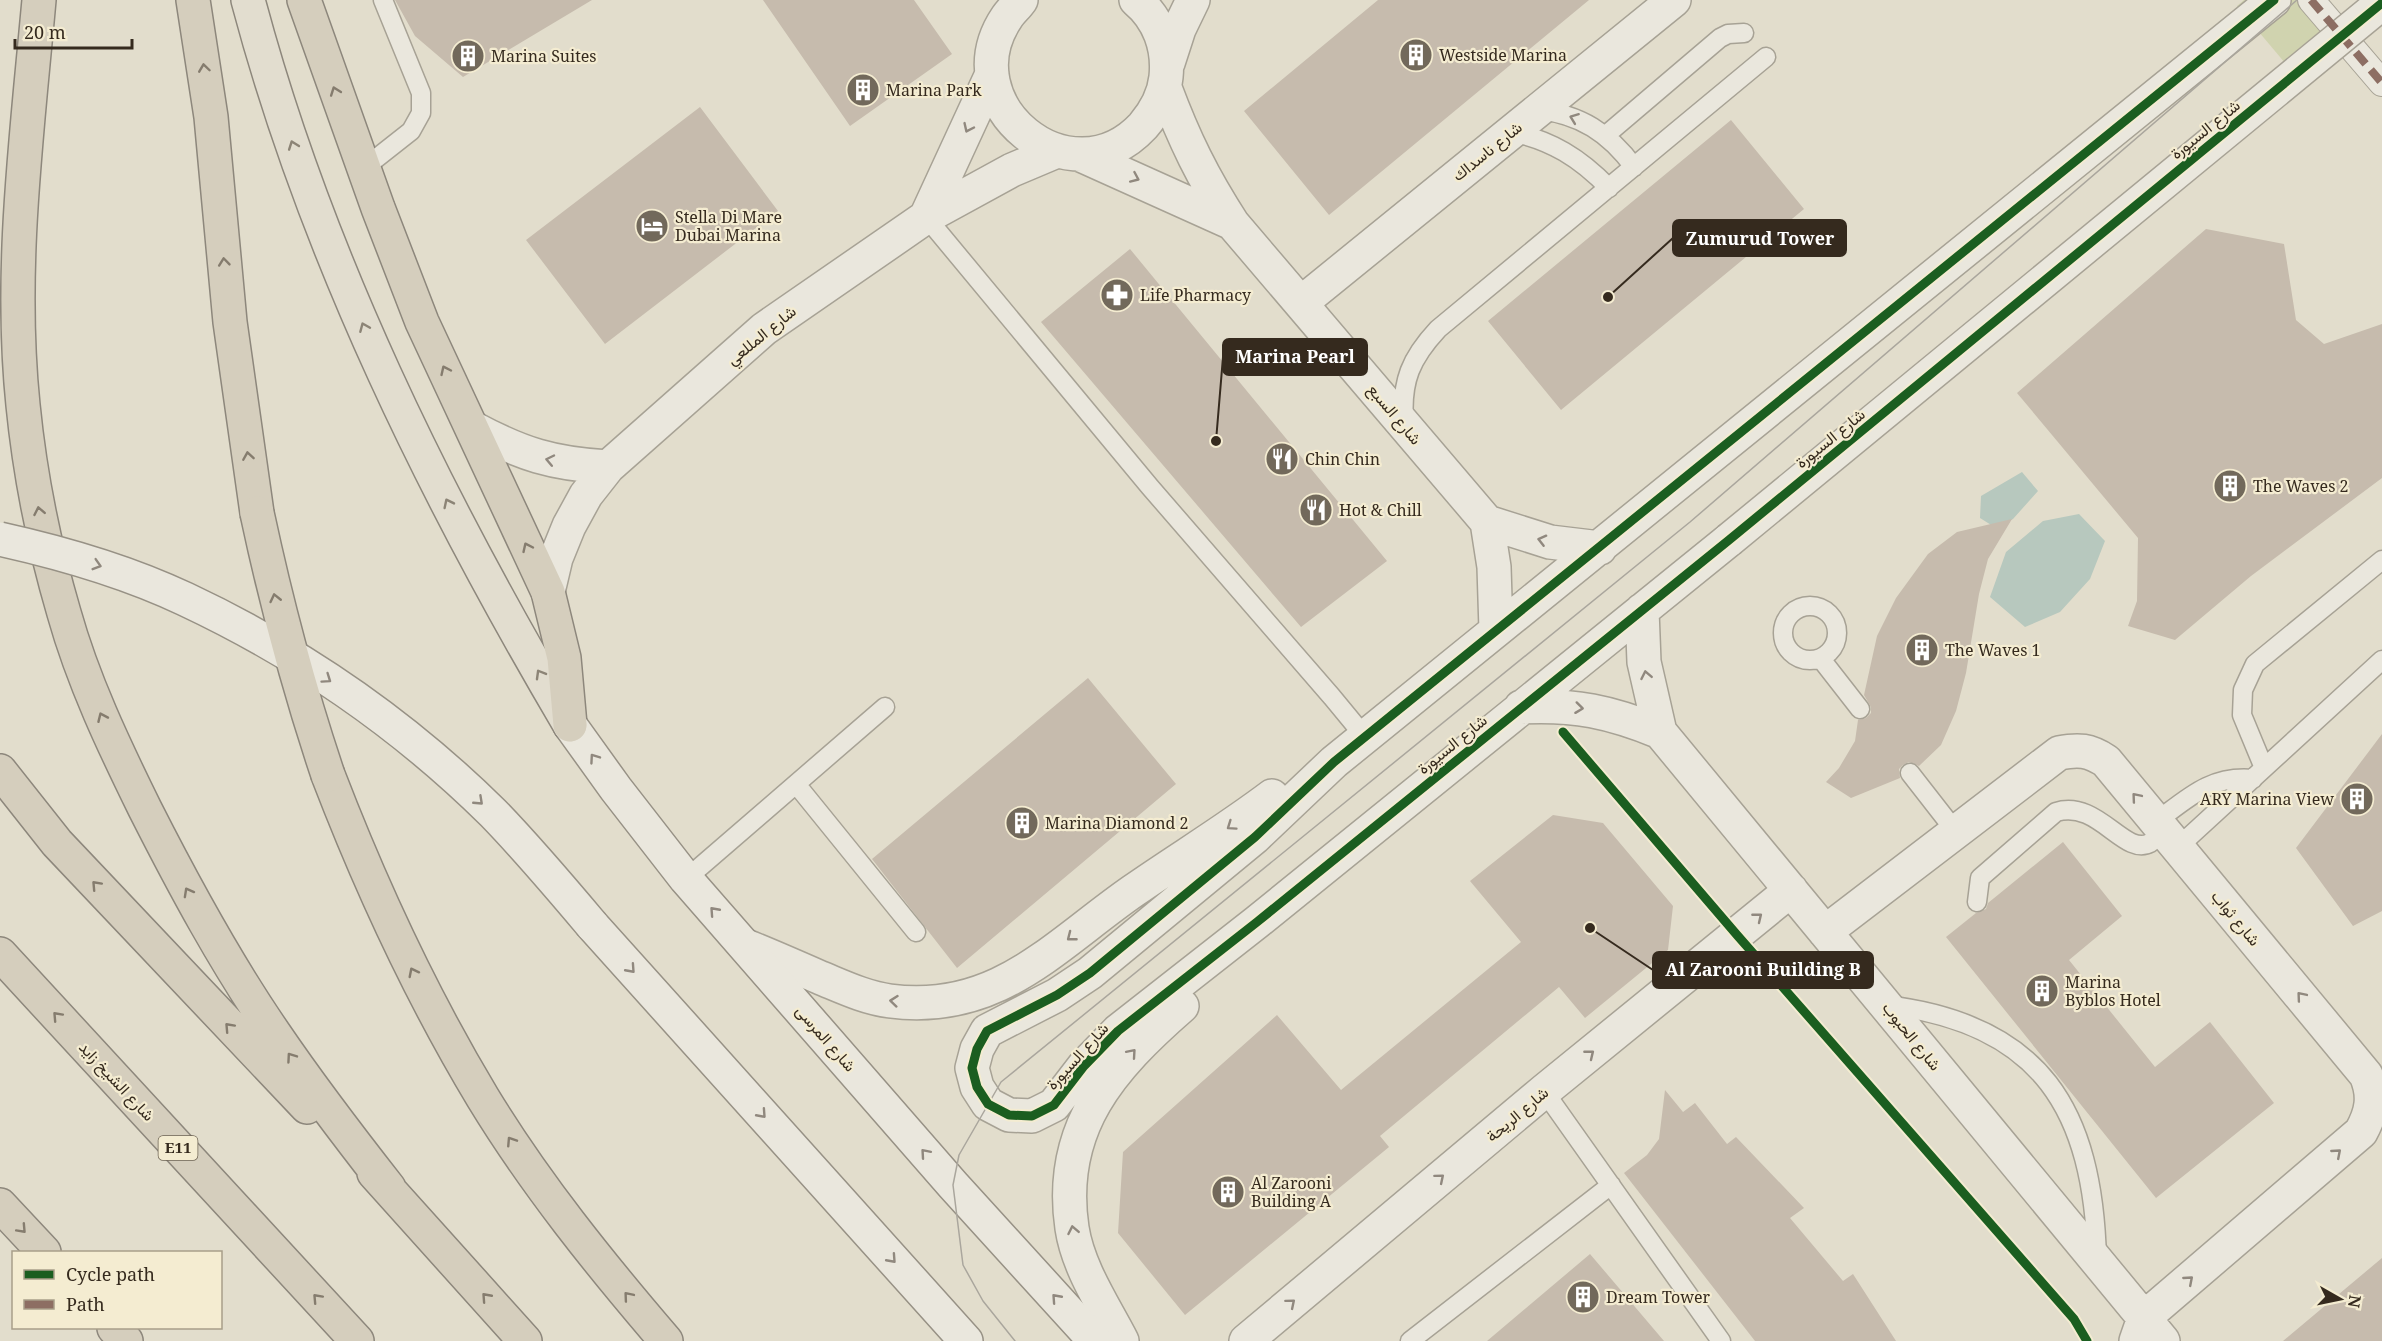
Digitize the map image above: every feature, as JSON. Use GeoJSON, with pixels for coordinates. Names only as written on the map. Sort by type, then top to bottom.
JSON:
{"type":"FeatureCollection","features":[{"type":"Feature","properties":{"kind":"highway"},"geometry":{"type":"LineString","coordinates":[[39,0],[21,198],[18,331],[22,403],[32,475],[46,546],[64,615],[87,683],[128,774],[171,861],[219,947],[328,1111],[389,1188]]}},
{"type":"Feature","properties":{"kind":"highway"},"geometry":{"type":"LineString","coordinates":[[193,0],[209,105],[230,322],[257,513],[299,689],[328,775],[360,859],[398,941],[439,1021],[484,1099],[534,1175],[588,1247],[666,1341]]}},
{"type":"Feature","properties":{"kind":"highway"},"geometry":{"type":"LineString","coordinates":[[304,0],[422,322],[548,592],[564,658],[570,725]]}},
{"type":"Feature","properties":{"kind":"highway"},"geometry":{"type":"LineString","coordinates":[[0,771],[57,843],[231,1029],[389,1188],[525,1341]]}},
{"type":"Feature","properties":{"kind":"highway","name":"شارع الشيخ زايد"},"geometry":{"type":"LineString","coordinates":[[0,954],[357,1341]]}},
{"type":"Feature","properties":{"kind":"highway"},"geometry":{"type":"LineString","coordinates":[[0,1205],[43,1251]]}},
{"type":"Feature","properties":{"kind":"highway"},"geometry":{"type":"LineString","coordinates":[[115,1329],[126,1341]]}},
{"type":"Feature","properties":{"kind":"main road"},"geometry":{"type":"LineString","coordinates":[[248,0],[293,148],[329,245],[375,351],[461,530],[514,629],[570,725]]}},
{"type":"Feature","properties":{"kind":"street","name":"شارع السبع"},"geometry":{"type":"LineString","coordinates":[[1136,0],[1147,9],[1162,34],[1166,75],[1187,145],[1205,181],[1233,224],[1486,522]]}},
{"type":"Feature","properties":{"kind":"street"},"geometry":{"type":"LineString","coordinates":[[1166,75],[1179,29],[1193,0]]}},
{"type":"Feature","properties":{"kind":"street","name":"شارع ناسداك"},"geometry":{"type":"LineString","coordinates":[[1300,303],[1674,0]]}},
{"type":"Feature","properties":{"kind":"street","name":"شارع السيورة"},"geometry":{"type":"LineString","coordinates":[[2274,0],[1679,480],[1600,548],[1334,762],[1255,837],[1097,968],[1057,995],[987,1031],[977,1049],[972,1068],[976,1087],[988,1104],[1009,1115],[1032,1116],[1054,1106],[1084,1066],[1118,1031],[1257,922],[1729,540],[2382,3]]}},
{"type":"Feature","properties":{"kind":"street"},"geometry":{"type":"LineString","coordinates":[[2312,0],[2382,83]]}},
{"type":"Feature","properties":{"kind":"street"},"geometry":{"type":"LineString","coordinates":[[926,217],[992,74],[993,54],[998,35],[1010,6]]}},
{"type":"Feature","properties":{"kind":"street","name":"شارع السبع"},"geometry":{"type":"LineString","coordinates":[[992,74],[999,100],[1013,123],[1032,140],[1069,153],[1233,224]]}},
{"type":"Feature","properties":{"kind":"street","name":"شارع المللعي"},"geometry":{"type":"LineString","coordinates":[[548,592],[556,558],[569,526],[586,495],[608,467],[764,329],[926,217],[1012,170],[1069,153],[1109,150],[1134,136],[1154,114],[1166,75]]}},
{"type":"Feature","properties":{"kind":"street"},"geometry":{"type":"LineString","coordinates":[[473,428],[504,445],[537,458],[572,465],[608,467]]}},
{"type":"Feature","properties":{"kind":"street"},"geometry":{"type":"LineString","coordinates":[[1496,630],[1494,567],[1486,522],[1550,542],[1600,548]]}},
{"type":"Feature","properties":{"kind":"street"},"geometry":{"type":"LineString","coordinates":[[0,539],[53,551],[115,570],[184,598],[251,632],[316,671],[377,714],[453,776],[544,867],[592,925],[966,1341]]}},
{"type":"Feature","properties":{"kind":"street","name":"شارع الحبوب"},"geometry":{"type":"LineString","coordinates":[[1642,610],[1644,662],[1660,732],[2097,1264],[2148,1333]]}},
{"type":"Feature","properties":{"kind":"street","name":"شارع الحبوب"},"geometry":{"type":"LineString","coordinates":[[1521,707],[1554,705],[1588,709],[1625,718],[1660,732]]}},
{"type":"Feature","properties":{"kind":"street","name":"شارع المرسى"},"geometry":{"type":"LineString","coordinates":[[570,725],[686,879],[952,1185],[1095,1341]]}},
{"type":"Feature","properties":{"kind":"street","name":"شارع ثواب"},"geometry":{"type":"LineString","coordinates":[[1825,932],[2059,753],[2077,749],[2091,752],[2106,761],[2366,1075],[2371,1088],[2372,1106],[2369,1118],[2361,1132],[2148,1333]]}},
{"type":"Feature","properties":{"kind":"street","name":"شارع السيورة"},"geometry":{"type":"LineString","coordinates":[[746,946],[854,992],[889,1001],[934,1003],[973,995],[1011,980],[1043,959],[1113,905],[1215,838],[1275,794],[1334,762]]}},
{"type":"Feature","properties":{"kind":"street","name":"شارع الريحة"},"geometry":{"type":"LineString","coordinates":[[1246,1341],[1544,1091],[1791,890]]}},
{"type":"Feature","properties":{"kind":"street","name":"شارع السيورة"},"geometry":{"type":"LineString","coordinates":[[1122,1341],[1085,1270],[1072,1230],[1070,1187],[1072,1156],[1083,1123],[1104,1086],[1137,1048],[1217,974],[1257,922]]}},
{"type":"Feature","properties":{"kind":"lane"},"geometry":{"type":"LineString","coordinates":[[364,168],[411,131],[421,113],[421,93],[383,0]]}},
{"type":"Feature","properties":{"kind":"lane"},"geometry":{"type":"LineString","coordinates":[[1606,135],[1720,38],[1728,34],[1744,33]]}},
{"type":"Feature","properties":{"kind":"lane"},"geometry":{"type":"LineString","coordinates":[[1404,425],[1404,387],[1410,366],[1422,346],[1438,329],[1766,57]]}},
{"type":"Feature","properties":{"kind":"lane"},"geometry":{"type":"LineString","coordinates":[[1538,110],[1574,116],[1606,135],[1621,149],[1634,167]]}},
{"type":"Feature","properties":{"kind":"lane"},"geometry":{"type":"LineString","coordinates":[[1511,132],[1552,143],[1573,155],[1609,188]]}},
{"type":"Feature","properties":{"kind":"lane"},"geometry":{"type":"LineString","coordinates":[[926,217],[1149,487],[1365,737]]}},
{"type":"Feature","properties":{"kind":"lane"},"geometry":{"type":"LineString","coordinates":[[2259,773],[2242,715],[2243,690],[2255,664],[2382,560]]}},
{"type":"Feature","properties":{"kind":"lane"},"geometry":{"type":"LineString","coordinates":[[1821,658],[1860,709]]}},
{"type":"Feature","properties":{"kind":"lane"},"geometry":{"type":"LineString","coordinates":[[1977,902],[1980,878],[2056,812],[2072,810],[2092,815],[2128,842],[2139,845],[2149,843],[2166,833],[2259,773],[2382,660]]}},
{"type":"Feature","properties":{"kind":"lane"},"geometry":{"type":"LineString","coordinates":[[686,879],[885,706]]}},
{"type":"Feature","properties":{"kind":"lane"},"geometry":{"type":"LineString","coordinates":[[2166,833],[2202,788],[2259,773]]}},
{"type":"Feature","properties":{"kind":"lane"},"geometry":{"type":"LineString","coordinates":[[1910,774],[1956,832]]}},
{"type":"Feature","properties":{"kind":"lane"},"geometry":{"type":"LineString","coordinates":[[796,784],[916,932]]}},
{"type":"Feature","properties":{"kind":"lane"},"geometry":{"type":"LineString","coordinates":[[1886,1005],[1947,1016],[1976,1027],[2022,1054],[2042,1073],[2058,1095],[2071,1119],[2087,1165],[2096,1214],[2097,1264]]}},
{"type":"Feature","properties":{"kind":"lane"},"geometry":{"type":"LineString","coordinates":[[1544,1091],[1721,1341]]}},
{"type":"Feature","properties":{"kind":"lane"},"geometry":{"type":"LineString","coordinates":[[1410,1341],[1611,1185]]}},
{"type":"Feature","properties":{"kind":"green space"},"geometry":{"type":"Polygon","coordinates":[[[2244,0],[2296,0],[2339,51],[2302,83],[2237,6],[2244,0]]]}},
{"type":"Feature","properties":{"kind":"shaded area"},"geometry":{"type":"Polygon","coordinates":[[[2022,472],[2038,491],[2013,519],[1996,528],[1980,518],[1981,496],[2022,472]]]}},
{"type":"Feature","properties":{"kind":"shaded area"},"geometry":{"type":"Polygon","coordinates":[[[2079,514],[2105,541],[2090,579],[2060,612],[2025,627],[1990,597],[2006,552],[2043,521],[2079,514]]]}},
{"type":"Feature","properties":{"kind":"pier"},"geometry":{"type":"Polygon","coordinates":[[[2321,0],[2382,0],[2382,49],[2369,59],[2321,0]]]}},
{"type":"Feature","properties":{"kind":"building","name":"Marina Suites"},"geometry":{"type":"Polygon","coordinates":[[[395,0],[592,0],[463,77],[415,36],[395,0]]]}},
{"type":"Feature","properties":{"kind":"building","name":"Marina Park"},"geometry":{"type":"Polygon","coordinates":[[[763,0],[914,0],[952,54],[850,126],[763,0]]]}},
{"type":"Feature","properties":{"kind":"building","name":"Westside Marina"},"geometry":{"type":"Polygon","coordinates":[[[1378,0],[1589,0],[1329,215],[1244,111],[1378,0]]]}},
{"type":"Feature","properties":{"kind":"building","name":"Stella Di Mare Dubai Marina"},"geometry":{"type":"Polygon","coordinates":[[[700,107],[778,211],[605,344],[526,240],[700,107]]]}},
{"type":"Feature","properties":{"kind":"building"},"geometry":{"type":"Polygon","coordinates":[[[1731,120],[1804,209],[1561,410],[1488,321],[1731,120]]]}},
{"type":"Feature","properties":{"kind":"building"},"geometry":{"type":"Polygon","coordinates":[[[2206,229],[2284,244],[2296,320],[2324,344],[2382,324],[2382,478],[2251,576],[2175,640],[2128,626],[2137,601],[2138,538],[2017,393],[2206,229]]]}},
{"type":"Feature","properties":{"kind":"building"},"geometry":{"type":"Polygon","coordinates":[[[1130,249],[1387,561],[1301,627],[1041,322],[1130,249]]]}},
{"type":"Feature","properties":{"kind":"building","name":"The Waves 1"},"geometry":{"type":"Polygon","coordinates":[[[2012,519],[1988,559],[1979,594],[1966,673],[1956,711],[1941,745],[1919,766],[1909,762],[1903,765],[1899,769],[1900,778],[1851,798],[1826,782],[1839,768],[1855,741],[1858,720],[1866,718],[1871,713],[1871,707],[1864,695],[1877,636],[1896,598],[1928,554],[1957,532],[2012,519]]]}},
{"type":"Feature","properties":{"kind":"building","name":"Marina Diamond 2"},"geometry":{"type":"Polygon","coordinates":[[[1088,678],[1176,784],[957,968],[872,859],[1088,678]]]}},
{"type":"Feature","properties":{"kind":"building","name":"ARY Marina View"},"geometry":{"type":"Polygon","coordinates":[[[2382,734],[2382,911],[2353,926],[2296,848],[2382,734]]]}},
{"type":"Feature","properties":{"kind":"building"},"geometry":{"type":"Polygon","coordinates":[[[1553,815],[1603,823],[1673,906],[1668,950],[1585,1018],[1559,987],[1380,1136],[1389,1147],[1185,1315],[1118,1233],[1123,1152],[1277,1015],[1341,1090],[1521,942],[1470,881],[1553,815]]]}},
{"type":"Feature","properties":{"kind":"building","name":"Marina Byblos Hotel"},"geometry":{"type":"Polygon","coordinates":[[[2063,842],[2122,916],[2069,960],[2155,1067],[2210,1022],[2274,1103],[2156,1198],[1946,937],[1976,913],[1986,909],[1988,903],[2063,842]]]}},
{"type":"Feature","properties":{"kind":"building"},"geometry":{"type":"Polygon","coordinates":[[[1665,1090],[1683,1112],[1695,1103],[1727,1144],[1736,1137],[1804,1208],[1790,1218],[1843,1281],[1853,1274],[1896,1341],[1755,1341],[1624,1173],[1647,1155],[1659,1139],[1665,1090]]]}},
{"type":"Feature","properties":{"kind":"building","name":"Dream Tower"},"geometry":{"type":"Polygon","coordinates":[[[1590,1254],[1664,1341],[1487,1341],[1590,1254]]]}},
{"type":"Feature","properties":{"kind":"building"},"geometry":{"type":"Polygon","coordinates":[[[2382,1258],[2382,1341],[2283,1341],[2382,1258]]]}},
{"type":"Feature","properties":{"kind":"tram line"},"geometry":{"type":"LineString","coordinates":[[1015,1341],[983,1301],[963,1265],[953,1185],[959,1155],[1001,1082],[1690,522],[2297,0]]}},
{"type":"Feature","properties":{"kind":"marked path"},"geometry":{"type":"LineString","coordinates":[[2311,0],[2382,83]]}},
{"type":"Feature","properties":{"kind":"cycle path"},"geometry":{"type":"LineString","coordinates":[[2274,0],[1334,762],[1255,837],[1090,973],[1057,995],[987,1031],[977,1049],[972,1068],[977,1087],[988,1104],[1009,1115],[1032,1116],[1054,1105],[1084,1066],[1118,1031],[1257,922],[1729,540],[2382,3]]}},
{"type":"Feature","properties":{"kind":"cycle path"},"geometry":{"type":"LineString","coordinates":[[1563,732],[1737,935],[2074,1319],[2087,1341]]}},
{"type":"Feature","properties":{"kind":"place","name":"Westside Marina"},"geometry":{"type":"Point","coordinates":[1416,55]}},
{"type":"Feature","properties":{"kind":"place","name":"Marina Suites"},"geometry":{"type":"Point","coordinates":[468,56]}},
{"type":"Feature","properties":{"kind":"place","name":"Marina Park"},"geometry":{"type":"Point","coordinates":[863,90]}},
{"type":"Feature","properties":{"kind":"place","name":"Stella Di Mare Dubai Marina"},"geometry":{"type":"Point","coordinates":[652,226]}},
{"type":"Feature","properties":{"kind":"place","name":"Life Pharmacy"},"geometry":{"type":"Point","coordinates":[1117,295]}},
{"type":"Feature","properties":{"kind":"place","name":"Zumurud Tower"},"geometry":{"type":"Point","coordinates":[1608,297]}},
{"type":"Feature","properties":{"kind":"place","name":"Marina Pearl"},"geometry":{"type":"Point","coordinates":[1216,441]}},
{"type":"Feature","properties":{"kind":"place","name":"Chin Chin"},"geometry":{"type":"Point","coordinates":[1282,459]}},
{"type":"Feature","properties":{"kind":"place","name":"The Waves 2"},"geometry":{"type":"Point","coordinates":[2230,486]}},
{"type":"Feature","properties":{"kind":"place","name":"Hot & Chill"},"geometry":{"type":"Point","coordinates":[1316,510]}},
{"type":"Feature","properties":{"kind":"place","name":"The Waves 1"},"geometry":{"type":"Point","coordinates":[1922,650]}},
{"type":"Feature","properties":{"kind":"place","name":"ARY Marina View"},"geometry":{"type":"Point","coordinates":[2357,799]}},
{"type":"Feature","properties":{"kind":"place","name":"Marina Diamond 2"},"geometry":{"type":"Point","coordinates":[1022,823]}},
{"type":"Feature","properties":{"kind":"place","name":"Al Zarooni Building B"},"geometry":{"type":"Point","coordinates":[1590,928]}},
{"type":"Feature","properties":{"kind":"place","name":"Marina Byblos Hotel"},"geometry":{"type":"Point","coordinates":[2042,991]}},
{"type":"Feature","properties":{"kind":"place","name":"Al Zarooni Building A"},"geometry":{"type":"Point","coordinates":[1228,1192]}},
{"type":"Feature","properties":{"kind":"place","name":"Dream Tower"},"geometry":{"type":"Point","coordinates":[1583,1297]}}]}
